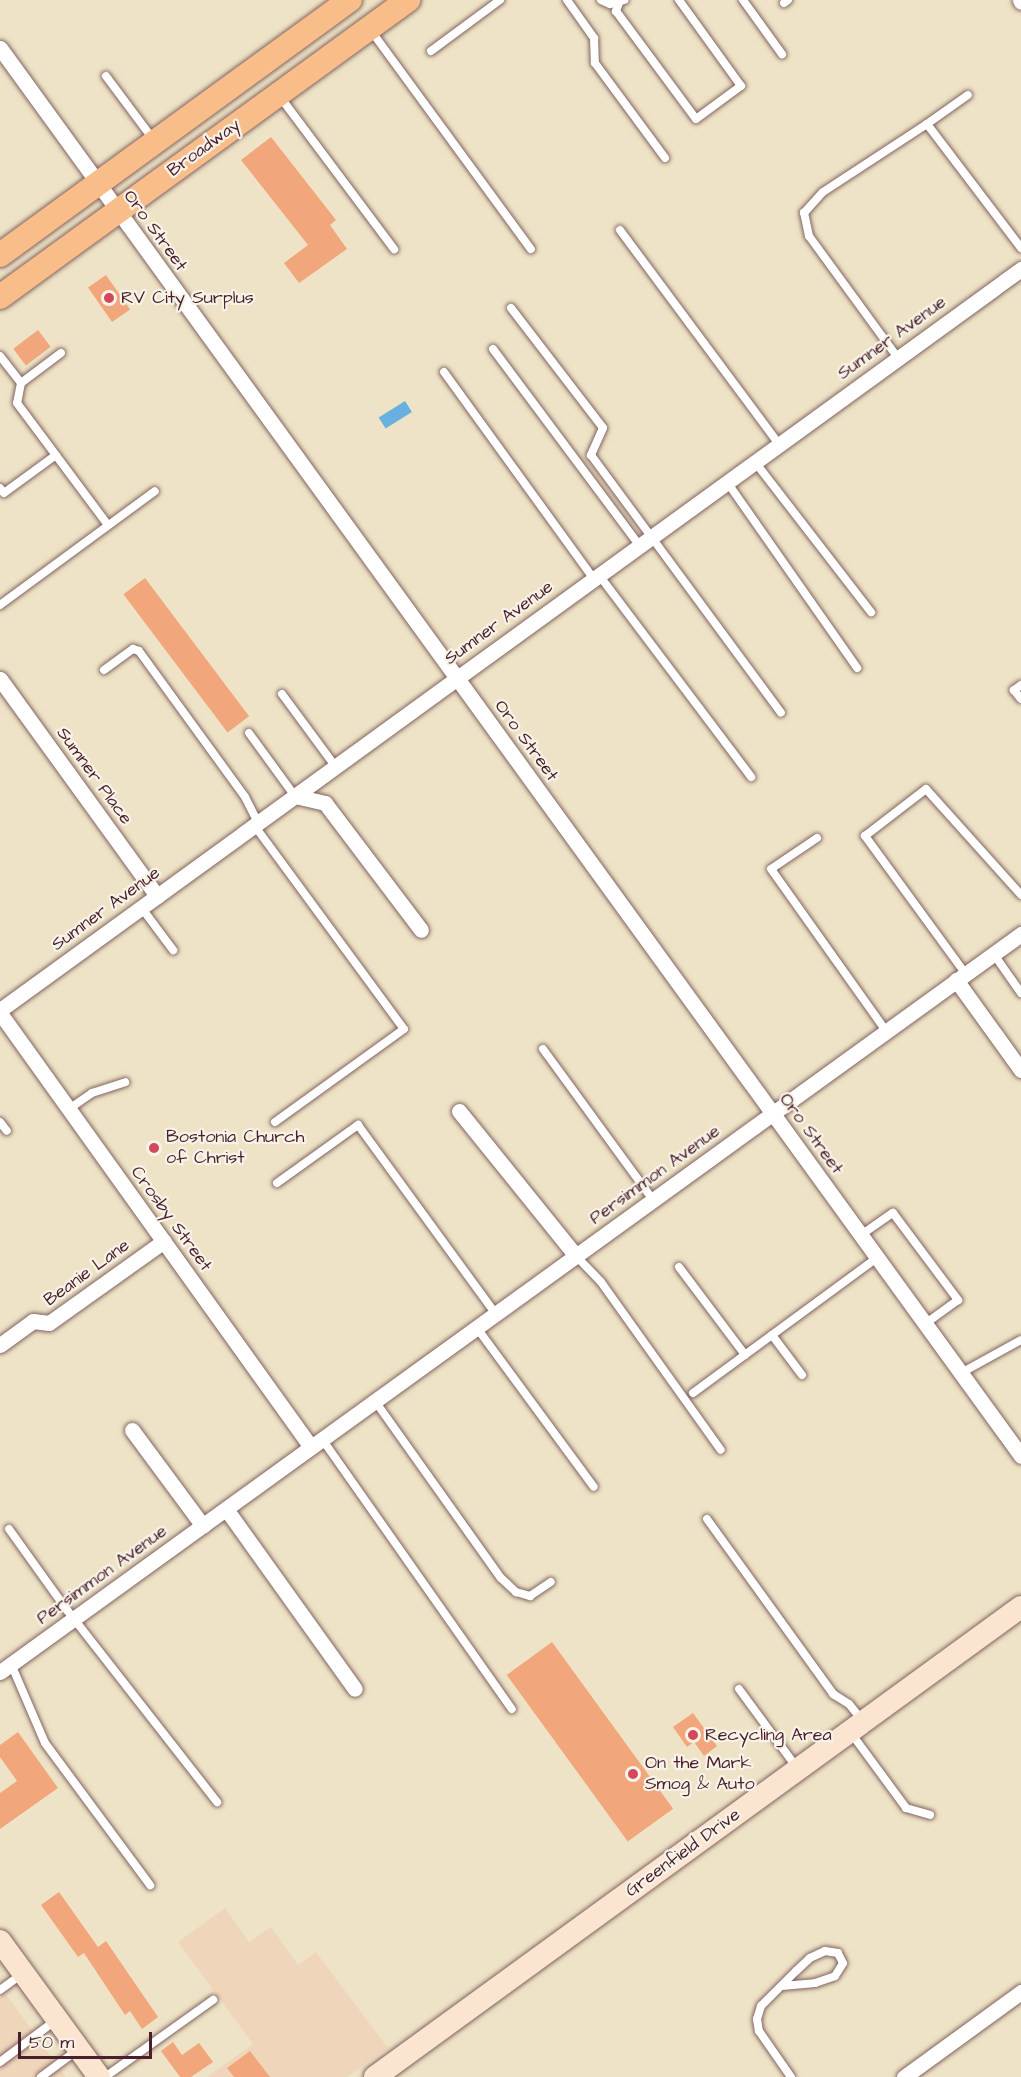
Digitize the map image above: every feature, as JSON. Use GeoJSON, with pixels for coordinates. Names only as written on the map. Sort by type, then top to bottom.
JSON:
{"type":"FeatureCollection","features":[{"type":"Feature","properties":{"kind":"main road","name":"Broadway"},"geometry":{"type":"LineString","coordinates":[[0,297],[408,0]]}},
{"type":"Feature","properties":{"kind":"main road","name":"Broadway"},"geometry":{"type":"LineString","coordinates":[[0,255],[345,1]]}},
{"type":"Feature","properties":{"kind":"main road","name":"Greenfield Drive"},"geometry":{"type":"LineString","coordinates":[[375,2077],[1021,1607]]}},
{"type":"Feature","properties":{"kind":"main road"},"geometry":{"type":"LineString","coordinates":[[0,1941],[99,2077]]}},
{"type":"Feature","properties":{"kind":"street","name":"Oro Street"},"geometry":{"type":"LineString","coordinates":[[0,48],[97,185],[1021,1456]]}},
{"type":"Feature","properties":{"kind":"street","name":"Sumner Avenue"},"geometry":{"type":"LineString","coordinates":[[0,1011],[1021,269]]}},
{"type":"Feature","properties":{"kind":"street","name":"Sumner Place"},"geometry":{"type":"LineString","coordinates":[[0,679],[156,896]]}},
{"type":"Feature","properties":{"kind":"street"},"geometry":{"type":"LineString","coordinates":[[295,796],[325,803],[421,930]]}},
{"type":"Feature","properties":{"kind":"street","name":"Persimmon Avenue"},"geometry":{"type":"LineString","coordinates":[[6,1668],[1021,934]]}},
{"type":"Feature","properties":{"kind":"street"},"geometry":{"type":"LineString","coordinates":[[960,977],[1021,1070]]}},
{"type":"Feature","properties":{"kind":"street","name":"Crosby Street"},"geometry":{"type":"LineString","coordinates":[[0,1011],[164,1241],[316,1443]]}},
{"type":"Feature","properties":{"kind":"street"},"geometry":{"type":"LineString","coordinates":[[459,1111],[576,1256]]}},
{"type":"Feature","properties":{"kind":"street","name":"Beanie Lane"},"geometry":{"type":"LineString","coordinates":[[0,1345],[33,1321],[49,1323],[164,1241]]}},
{"type":"Feature","properties":{"kind":"street"},"geometry":{"type":"LineString","coordinates":[[132,1430],[203,1526]]}},
{"type":"Feature","properties":{"kind":"street"},"geometry":{"type":"LineString","coordinates":[[226,1509],[355,1689]]}},
{"type":"Feature","properties":{"kind":"street"},"geometry":{"type":"LineString","coordinates":[[904,2077],[1021,1992]]}},
{"type":"Feature","properties":{"kind":"lane"},"geometry":{"type":"LineString","coordinates":[[431,51],[500,0]]}},
{"type":"Feature","properties":{"kind":"lane"},"geometry":{"type":"LineString","coordinates":[[567,0],[594,38],[595,63],[665,158]]}},
{"type":"Feature","properties":{"kind":"lane"},"geometry":{"type":"LineString","coordinates":[[601,0],[622,2],[616,11],[696,119],[741,86],[679,0]]}},
{"type":"Feature","properties":{"kind":"lane"},"geometry":{"type":"LineString","coordinates":[[743,0],[782,54]]}},
{"type":"Feature","properties":{"kind":"lane"},"geometry":{"type":"LineString","coordinates":[[369,28],[531,249]]}},
{"type":"Feature","properties":{"kind":"lane"},"geometry":{"type":"LineString","coordinates":[[106,76],[155,142]]}},
{"type":"Feature","properties":{"kind":"lane"},"geometry":{"type":"LineString","coordinates":[[278,94],[394,249]]}},
{"type":"Feature","properties":{"kind":"lane"},"geometry":{"type":"LineString","coordinates":[[898,358],[810,236],[804,213],[823,192],[968,95]]}},
{"type":"Feature","properties":{"kind":"lane"},"geometry":{"type":"LineString","coordinates":[[927,124],[1021,248]]}},
{"type":"Feature","properties":{"kind":"lane"},"geometry":{"type":"LineString","coordinates":[[620,230],[780,444]]}},
{"type":"Feature","properties":{"kind":"lane"},"geometry":{"type":"LineString","coordinates":[[511,308],[603,428],[591,455],[646,541]]}},
{"type":"Feature","properties":{"kind":"lane"},"geometry":{"type":"LineString","coordinates":[[493,349],[781,713]]}},
{"type":"Feature","properties":{"kind":"lane"},"geometry":{"type":"LineString","coordinates":[[61,353],[21,383],[17,403],[108,525]]}},
{"type":"Feature","properties":{"kind":"lane"},"geometry":{"type":"LineString","coordinates":[[0,356],[3,365],[21,383]]}},
{"type":"Feature","properties":{"kind":"lane"},"geometry":{"type":"LineString","coordinates":[[444,372],[597,577],[751,777]]}},
{"type":"Feature","properties":{"kind":"lane"},"geometry":{"type":"LineString","coordinates":[[0,488],[4,493],[56,454]]}},
{"type":"Feature","properties":{"kind":"lane"},"geometry":{"type":"LineString","coordinates":[[755,462],[872,612]]}},
{"type":"Feature","properties":{"kind":"lane"},"geometry":{"type":"LineString","coordinates":[[727,482],[857,668]]}},
{"type":"Feature","properties":{"kind":"lane"},"geometry":{"type":"LineString","coordinates":[[0,605],[156,491]]}},
{"type":"Feature","properties":{"kind":"lane"},"geometry":{"type":"LineString","coordinates":[[104,670],[133,649],[139,651],[245,797],[256,824],[404,1029],[275,1122]]}},
{"type":"Feature","properties":{"kind":"lane"},"geometry":{"type":"LineString","coordinates":[[1021,684],[1014,690],[1021,699]]}},
{"type":"Feature","properties":{"kind":"lane"},"geometry":{"type":"LineString","coordinates":[[282,694],[335,766]]}},
{"type":"Feature","properties":{"kind":"lane"},"geometry":{"type":"LineString","coordinates":[[249,733],[295,796]]}},
{"type":"Feature","properties":{"kind":"lane"},"geometry":{"type":"LineString","coordinates":[[960,977],[865,836],[926,789],[1021,896]]}},
{"type":"Feature","properties":{"kind":"lane"},"geometry":{"type":"LineString","coordinates":[[817,838],[771,869],[886,1031]]}},
{"type":"Feature","properties":{"kind":"lane"},"geometry":{"type":"LineString","coordinates":[[141,907],[173,950]]}},
{"type":"Feature","properties":{"kind":"lane"},"geometry":{"type":"LineString","coordinates":[[993,953],[1021,993]]}},
{"type":"Feature","properties":{"kind":"lane"},"geometry":{"type":"LineString","coordinates":[[543,1049],[653,1200]]}},
{"type":"Feature","properties":{"kind":"lane"},"geometry":{"type":"LineString","coordinates":[[69,1109],[92,1093],[125,1082]]}},
{"type":"Feature","properties":{"kind":"lane"},"geometry":{"type":"LineString","coordinates":[[0,1122],[7,1131]]}},
{"type":"Feature","properties":{"kind":"lane"},"geometry":{"type":"LineString","coordinates":[[277,1183],[358,1125],[496,1314]]}},
{"type":"Feature","properties":{"kind":"lane"},"geometry":{"type":"LineString","coordinates":[[861,1236],[893,1213],[958,1300],[925,1324]]}},
{"type":"Feature","properties":{"kind":"lane"},"geometry":{"type":"LineString","coordinates":[[576,1256],[601,1282],[721,1450]]}},
{"type":"Feature","properties":{"kind":"lane"},"geometry":{"type":"LineString","coordinates":[[693,1393],[877,1258]]}},
{"type":"Feature","properties":{"kind":"lane"},"geometry":{"type":"LineString","coordinates":[[679,1267],[745,1355]]}},
{"type":"Feature","properties":{"kind":"lane"},"geometry":{"type":"LineString","coordinates":[[477,1328],[594,1487]]}},
{"type":"Feature","properties":{"kind":"lane"},"geometry":{"type":"LineString","coordinates":[[772,1335],[802,1375]]}},
{"type":"Feature","properties":{"kind":"lane"},"geometry":{"type":"LineString","coordinates":[[960,1373],[1021,1340]]}},
{"type":"Feature","properties":{"kind":"lane"},"geometry":{"type":"LineString","coordinates":[[375,1401],[501,1578],[516,1592],[530,1596],[550,1582]]}},
{"type":"Feature","properties":{"kind":"lane"},"geometry":{"type":"LineString","coordinates":[[316,1443],[512,1709]]}},
{"type":"Feature","properties":{"kind":"lane"},"geometry":{"type":"LineString","coordinates":[[707,1519],[833,1694],[849,1704],[857,1727],[906,1808],[930,1815]]}},
{"type":"Feature","properties":{"kind":"lane"},"geometry":{"type":"LineString","coordinates":[[9,1529],[67,1610],[77,1618],[217,1802]]}},
{"type":"Feature","properties":{"kind":"lane"},"geometry":{"type":"LineString","coordinates":[[6,1668],[45,1743],[150,1885]]}},
{"type":"Feature","properties":{"kind":"lane"},"geometry":{"type":"LineString","coordinates":[[740,1689],[798,1769]]}},
{"type":"Feature","properties":{"kind":"lane"},"geometry":{"type":"LineString","coordinates":[[782,1986],[815,1983],[835,1976],[843,1963],[838,1953],[825,1951],[810,1958],[761,2006],[757,2019],[759,2031],[791,2077]]}},
{"type":"Feature","properties":{"kind":"lane"},"geometry":{"type":"LineString","coordinates":[[0,1990],[23,1973]]}},
{"type":"Feature","properties":{"kind":"lane"},"geometry":{"type":"LineString","coordinates":[[105,2077],[213,2000]]}},
{"type":"Feature","properties":{"kind":"lane"},"geometry":{"type":"LineString","coordinates":[[0,2062],[57,2019]]}},
{"type":"Feature","properties":{"kind":"lane"},"geometry":{"type":"LineString","coordinates":[[41,2077],[79,2049]]}},
{"type":"Feature","properties":{"kind":"shaded area"},"geometry":{"type":"Polygon","coordinates":[[[225,1908],[249,1942],[271,1927],[298,1965],[316,1952],[388,2048],[347,2077],[207,2077],[253,2044],[178,1942],[225,1908]]]}},
{"type":"Feature","properties":{"kind":"shaded area"},"geometry":{"type":"Polygon","coordinates":[[[0,1986],[66,2077],[0,2077],[0,1986]]]}},
{"type":"Feature","properties":{"kind":"water"},"geometry":{"type":"Polygon","coordinates":[[[405,401],[412,412],[386,428],[379,417],[405,401]]]}},
{"type":"Feature","properties":{"kind":"building"},"geometry":{"type":"Polygon","coordinates":[[[271,137],[336,220],[330,225],[347,249],[299,283],[284,263],[308,245],[241,160],[271,137]]]}},
{"type":"Feature","properties":{"kind":"building","name":"RV City Surplus"},"geometry":{"type":"Polygon","coordinates":[[[106,275],[130,309],[112,322],[88,288],[106,275]]]}},
{"type":"Feature","properties":{"kind":"building"},"geometry":{"type":"Polygon","coordinates":[[[38,330],[51,347],[26,365],[13,349],[38,330]]]}},
{"type":"Feature","properties":{"kind":"building"},"geometry":{"type":"Polygon","coordinates":[[[145,578],[249,716],[228,732],[123,594],[145,578]]]}},
{"type":"Feature","properties":{"kind":"building"},"geometry":{"type":"Polygon","coordinates":[[[552,1642],[673,1809],[628,1842],[507,1675],[552,1642]]]}},
{"type":"Feature","properties":{"kind":"building","name":"Recycling Area"},"geometry":{"type":"Polygon","coordinates":[[[693,1713],[717,1746],[704,1756],[694,1742],[687,1747],[673,1727],[693,1713]]]}},
{"type":"Feature","properties":{"kind":"building"},"geometry":{"type":"Polygon","coordinates":[[[18,1732],[58,1788],[0,1829],[0,1793],[17,1781],[0,1757],[0,1745],[18,1732]]]}},
{"type":"Feature","properties":{"kind":"building"},"geometry":{"type":"Polygon","coordinates":[[[59,1892],[98,1947],[106,1941],[158,2017],[142,2029],[130,2011],[125,2015],[84,1953],[78,1957],[41,1905],[59,1892]]]}},
{"type":"Feature","properties":{"kind":"building"},"geometry":{"type":"Polygon","coordinates":[[[173,2042],[182,2055],[199,2043],[213,2062],[191,2077],[180,2077],[161,2051],[173,2042]]]}},
{"type":"Feature","properties":{"kind":"building"},"geometry":{"type":"Polygon","coordinates":[[[250,2051],[270,2077],[234,2077],[227,2068],[250,2051]]]}},
{"type":"Feature","properties":{"kind":"place","name":"RV City Surplus"},"geometry":{"type":"Point","coordinates":[109,298]}},
{"type":"Feature","properties":{"kind":"place","name":"Bostonia Church of Christ"},"geometry":{"type":"Point","coordinates":[154,1148]}},
{"type":"Feature","properties":{"kind":"place","name":"Recycling Area"},"geometry":{"type":"Point","coordinates":[693,1735]}},
{"type":"Feature","properties":{"kind":"place","name":"On the Mark Smog & Auto"},"geometry":{"type":"Point","coordinates":[633,1774]}}]}
